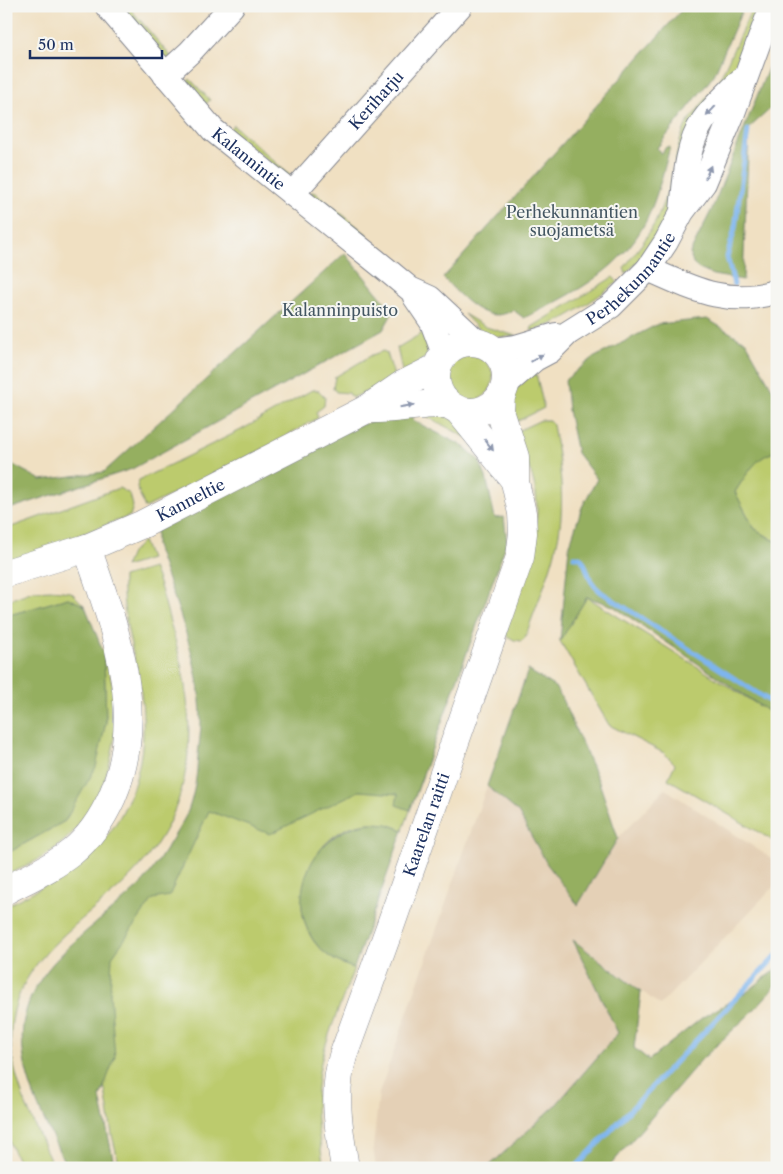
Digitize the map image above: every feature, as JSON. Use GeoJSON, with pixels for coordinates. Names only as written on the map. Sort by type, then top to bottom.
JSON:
{"type":"FeatureCollection","features":[{"type":"Feature","properties":{"kind":"main road"},"geometry":{"type":"LineString","coordinates":[[455,345],[485,346],[504,365],[503,390],[496,402],[483,411],[475,413],[453,408],[442,399],[436,384],[440,361],[455,345]]}},
{"type":"Feature","properties":{"kind":"main road","name":"Kanneltie"},"geometry":{"type":"LineString","coordinates":[[6,573],[87,548],[143,524],[367,409],[402,384],[440,361]]}},
{"type":"Feature","properties":{"kind":"main road","name":"Kaarelan raitti"},"geometry":{"type":"LineString","coordinates":[[345,1168],[336,1111],[338,1070],[520,558],[522,513],[516,482],[515,458],[500,411],[503,390]]}},
{"type":"Feature","properties":{"kind":"main road","name":"Kanneltie"},"geometry":{"type":"LineString","coordinates":[[367,409],[390,410],[429,403],[453,408]]}},
{"type":"Feature","properties":{"kind":"main road","name":"Kaarelan raitti"},"geometry":{"type":"LineString","coordinates":[[453,408],[516,482]]}},
{"type":"Feature","properties":{"kind":"main road"},"geometry":{"type":"LineString","coordinates":[[6,890],[45,870],[72,852],[88,835],[110,802],[124,765],[129,721],[126,685],[116,638],[87,548]]}},
{"type":"Feature","properties":{"kind":"street","name":"Kalannintie"},"geometry":{"type":"LineString","coordinates":[[107,6],[213,130],[410,289],[430,298],[485,346]]}},
{"type":"Feature","properties":{"kind":"street"},"geometry":{"type":"LineString","coordinates":[[165,75],[190,52],[232,6]]}},
{"type":"Feature","properties":{"kind":"street","name":"Keriharju"},"geometry":{"type":"LineString","coordinates":[[292,194],[460,6]]}},
{"type":"Feature","properties":{"kind":"street","name":"Perhekunnantie"},"geometry":{"type":"LineString","coordinates":[[503,390],[535,359],[550,351],[568,333],[611,306],[648,269],[666,242],[682,212],[704,183],[731,118],[772,6]]}},
{"type":"Feature","properties":{"kind":"street"},"geometry":{"type":"LineString","coordinates":[[648,269],[684,285],[725,297],[751,298],[777,291]]}},
{"type":"Feature","properties":{"kind":"street","name":"Kalannintie"},"geometry":{"type":"LineString","coordinates":[[410,289],[432,322],[440,361]]}},
{"type":"Feature","properties":{"kind":"street","name":"Perhekunnantie"},"geometry":{"type":"LineString","coordinates":[[485,346],[516,347],[540,338],[568,333]]}},
{"type":"Feature","properties":{"kind":"shaded area"},"geometry":{"type":"Polygon","coordinates":[[[487,786],[518,812],[547,864],[578,905],[618,838],[665,789],[777,862],[777,883],[660,1005],[574,941],[618,1033],[555,1106],[487,1168],[376,1168],[373,1147],[379,1093],[487,786]]]}},
{"type":"Feature","properties":{"kind":"green space"},"geometry":{"type":"Polygon","coordinates":[[[121,6],[128,6],[173,59],[166,60],[121,6]]]}},
{"type":"Feature","properties":{"kind":"green space","name":"Perhekunnantien suojametsä"},"geometry":{"type":"Polygon","coordinates":[[[685,6],[744,6],[714,75],[657,148],[661,154],[666,147],[670,147],[653,205],[635,240],[622,255],[592,280],[559,301],[524,318],[513,310],[493,315],[466,301],[443,278],[685,6]]]}},
{"type":"Feature","properties":{"kind":"green space"},"geometry":{"type":"Polygon","coordinates":[[[753,6],[761,6],[733,74],[676,192],[665,222],[646,252],[626,274],[624,268],[656,221],[670,185],[680,140],[686,125],[719,81],[753,6]]]}},
{"type":"Feature","properties":{"kind":"green space"},"geometry":{"type":"Polygon","coordinates":[[[777,46],[777,103],[749,128],[743,280],[713,275],[693,264],[690,253],[712,209],[777,46]]]}},
{"type":"Feature","properties":{"kind":"green space"},"geometry":{"type":"Polygon","coordinates":[[[190,79],[210,100],[205,105],[186,83],[190,79]]]}},
{"type":"Feature","properties":{"kind":"green space"},"geometry":{"type":"Polygon","coordinates":[[[233,125],[292,177],[291,179],[228,130],[233,125]]]}},
{"type":"Feature","properties":{"kind":"green space"},"geometry":{"type":"Polygon","coordinates":[[[311,192],[316,193],[369,236],[337,220],[311,196],[311,192]]]}},
{"type":"Feature","properties":{"kind":"green space","name":"Kalanninpuisto"},"geometry":{"type":"Polygon","coordinates":[[[345,253],[393,312],[383,330],[132,469],[6,510],[6,461],[41,480],[104,472],[345,253]]]}},
{"type":"Feature","properties":{"kind":"green space"},"geometry":{"type":"Polygon","coordinates":[[[613,277],[618,282],[587,304],[554,323],[531,331],[532,327],[613,277]]]}},
{"type":"Feature","properties":{"kind":"green space"},"geometry":{"type":"Polygon","coordinates":[[[464,314],[486,327],[516,336],[498,337],[487,334],[476,327],[464,314]]]}},
{"type":"Feature","properties":{"kind":"green space"},"geometry":{"type":"Polygon","coordinates":[[[707,319],[746,342],[777,397],[777,452],[763,457],[752,467],[735,492],[754,528],[774,541],[777,540],[777,714],[775,716],[613,606],[587,597],[560,641],[569,547],[582,507],[597,479],[577,453],[568,410],[565,380],[593,358],[658,324],[707,319]]]}},
{"type":"Feature","properties":{"kind":"green space"},"geometry":{"type":"Polygon","coordinates":[[[429,329],[431,339],[426,357],[403,375],[397,348],[429,329]]]}},
{"type":"Feature","properties":{"kind":"green space"},"geometry":{"type":"Polygon","coordinates":[[[383,351],[387,353],[395,379],[352,398],[349,393],[336,392],[333,388],[335,377],[372,355],[383,351]]]}},
{"type":"Feature","properties":{"kind":"green space"},"geometry":{"type":"Polygon","coordinates":[[[465,355],[475,355],[489,365],[493,378],[489,391],[483,397],[475,401],[465,401],[451,391],[447,383],[447,373],[457,359],[465,355]]]}},
{"type":"Feature","properties":{"kind":"green space"},"geometry":{"type":"Polygon","coordinates":[[[532,370],[537,377],[544,408],[510,425],[510,407],[513,395],[532,370]]]}},
{"type":"Feature","properties":{"kind":"green space"},"geometry":{"type":"Polygon","coordinates":[[[312,390],[318,390],[325,397],[324,406],[316,412],[318,418],[250,456],[145,508],[137,487],[139,480],[241,430],[312,390]]]}},
{"type":"Feature","properties":{"kind":"green space"},"geometry":{"type":"Polygon","coordinates":[[[431,410],[456,421],[471,440],[424,415],[431,410]]]}},
{"type":"Feature","properties":{"kind":"green space"},"geometry":{"type":"Polygon","coordinates":[[[409,411],[414,421],[463,446],[479,460],[486,477],[495,518],[504,517],[507,542],[410,810],[396,805],[398,794],[359,791],[270,834],[209,811],[169,896],[153,899],[112,957],[110,994],[115,1057],[100,1097],[115,1168],[67,1168],[42,1114],[27,1073],[24,1059],[23,1028],[29,1002],[42,978],[59,957],[148,876],[168,847],[188,811],[196,776],[201,721],[197,676],[186,632],[156,546],[156,531],[342,430],[409,411]]]}},
{"type":"Feature","properties":{"kind":"green space"},"geometry":{"type":"Polygon","coordinates":[[[541,420],[549,420],[553,425],[560,469],[562,499],[560,529],[551,566],[525,638],[521,641],[514,640],[504,634],[534,540],[537,502],[532,477],[513,433],[541,420]]]}},
{"type":"Feature","properties":{"kind":"green space"},"geometry":{"type":"Polygon","coordinates":[[[777,452],[777,540],[775,541],[754,528],[735,492],[747,473],[757,462],[763,457],[777,452]]]}},
{"type":"Feature","properties":{"kind":"green space"},"geometry":{"type":"Polygon","coordinates":[[[119,488],[130,494],[133,506],[130,516],[6,562],[6,529],[119,488]]]}},
{"type":"Feature","properties":{"kind":"green space"},"geometry":{"type":"Polygon","coordinates":[[[143,541],[150,559],[125,567],[131,553],[143,541]]]}},
{"type":"Feature","properties":{"kind":"green space"},"geometry":{"type":"Polygon","coordinates":[[[153,568],[163,595],[180,660],[187,697],[189,732],[186,767],[178,801],[164,833],[143,863],[114,892],[51,948],[37,964],[17,1000],[12,1021],[11,1039],[17,1077],[30,1115],[54,1168],[21,1168],[6,1135],[6,906],[57,879],[85,859],[102,843],[126,805],[140,762],[143,716],[141,693],[124,607],[123,577],[153,568]]]}},
{"type":"Feature","properties":{"kind":"green space"},"geometry":{"type":"Polygon","coordinates":[[[33,591],[71,592],[85,606],[68,598],[6,616],[6,601],[33,591]]]}},
{"type":"Feature","properties":{"kind":"green space"},"geometry":{"type":"Polygon","coordinates":[[[587,597],[777,717],[777,843],[668,779],[675,764],[664,753],[609,725],[560,641],[587,597]]]}},
{"type":"Feature","properties":{"kind":"green space"},"geometry":{"type":"Polygon","coordinates":[[[68,598],[85,606],[104,654],[106,722],[96,767],[65,821],[6,854],[6,616],[68,598]]]}},
{"type":"Feature","properties":{"kind":"green space"},"geometry":{"type":"Polygon","coordinates":[[[104,654],[113,688],[116,709],[115,732],[112,754],[97,796],[73,832],[57,847],[32,863],[6,875],[6,854],[65,821],[106,722],[104,654]]]}},
{"type":"Feature","properties":{"kind":"green space"},"geometry":{"type":"Polygon","coordinates":[[[528,670],[555,687],[561,697],[599,782],[618,838],[578,905],[547,864],[518,812],[487,786],[528,670]]]}},
{"type":"Feature","properties":{"kind":"green space"},"geometry":{"type":"Polygon","coordinates":[[[423,775],[403,830],[371,823],[343,830],[321,848],[307,873],[302,901],[307,929],[324,952],[354,968],[322,1057],[319,1073],[316,1108],[324,1168],[120,1168],[112,1135],[96,1032],[95,963],[200,796],[359,791],[423,775]]]}},
{"type":"Feature","properties":{"kind":"green space"},"geometry":{"type":"Polygon","coordinates":[[[370,823],[387,824],[403,830],[354,968],[328,956],[311,937],[303,915],[302,891],[309,867],[323,847],[344,831],[370,823]]]}},
{"type":"Feature","properties":{"kind":"green space"},"geometry":{"type":"Polygon","coordinates":[[[573,940],[641,992],[634,1048],[649,1060],[703,1017],[747,992],[777,968],[777,984],[754,1010],[701,1060],[608,1168],[487,1168],[555,1106],[618,1033],[573,940]]]}},
{"type":"Feature","properties":{"kind":"waterway"},"geometry":{"type":"LineString","coordinates":[[734,284],[727,257],[735,228],[748,130]]}},
{"type":"Feature","properties":{"kind":"waterway"},"geometry":{"type":"LineString","coordinates":[[574,557],[580,557],[586,566],[592,582],[601,592],[777,706]]}},
{"type":"Feature","properties":{"kind":"waterway"},"geometry":{"type":"LineString","coordinates":[[575,1168],[777,955]]}}]}
